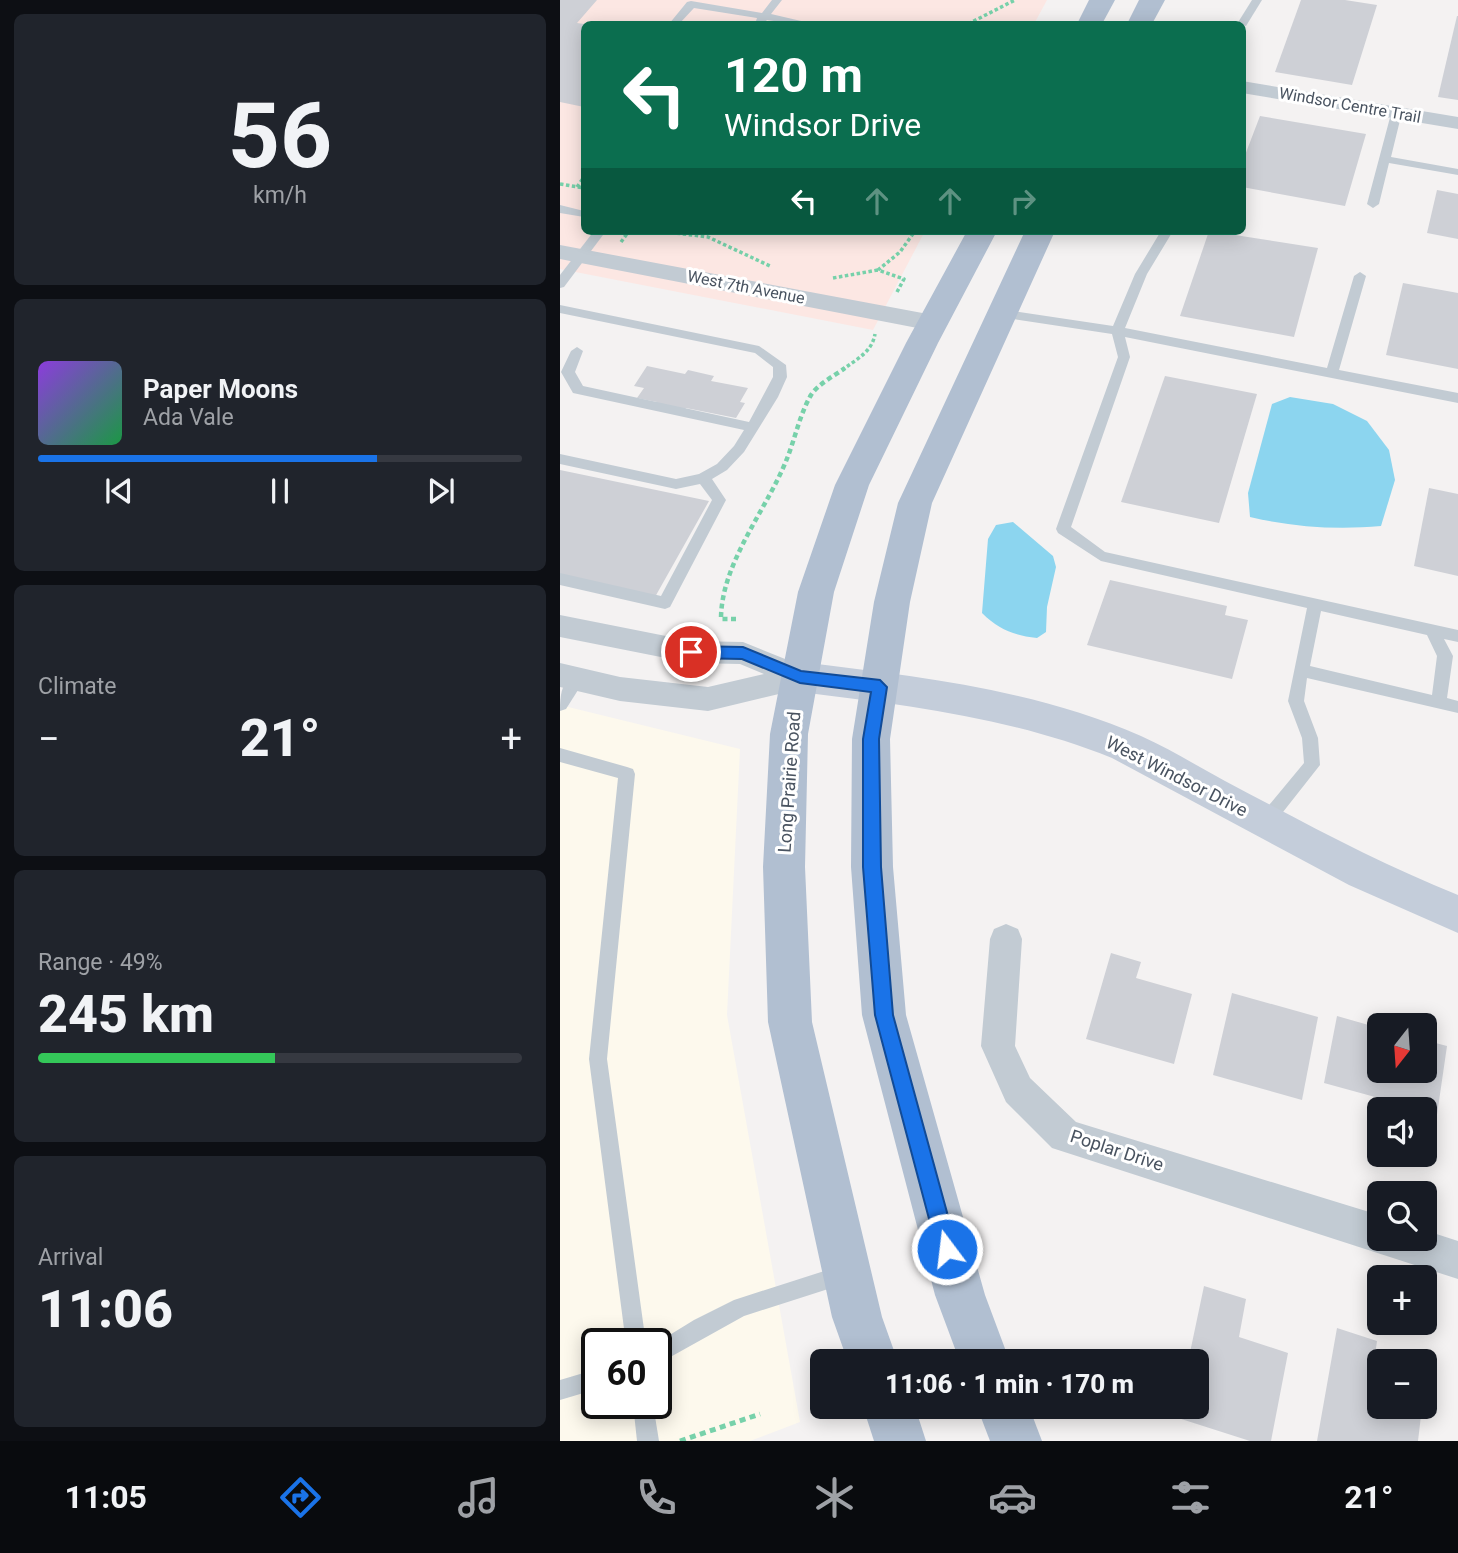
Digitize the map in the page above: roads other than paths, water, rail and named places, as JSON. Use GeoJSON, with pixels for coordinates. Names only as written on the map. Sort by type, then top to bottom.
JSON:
{"type":"FeatureCollection","features":[{"type":"Feature","properties":{"kind":"main road"},"geometry":{"type":"LineString","coordinates":[[1092,21],[1102,0]]}},
{"type":"Feature","properties":{"kind":"main road"},"geometry":{"type":"LineString","coordinates":[[1142,21],[1152,0]]}},
{"type":"Feature","properties":{"kind":"main road","name":"Long Prairie Road"},"geometry":{"type":"LineString","coordinates":[[868,1349],[857,1317],[790,1023],[784,853],[789,734],[816,592],[852,485],[980,235]]}},
{"type":"Feature","properties":{"kind":"main road"},"geometry":{"type":"LineString","coordinates":[[980,1349],[960,1295],[884,1015],[872,867],[871,739],[892,602],[915,503],[1038,235]]}},
{"type":"Feature","properties":{"kind":"main road"},"geometry":{"type":"LineString","coordinates":[[893,1419],[901,1441]]}},
{"type":"Feature","properties":{"kind":"main road"},"geometry":{"type":"LineString","coordinates":[[1008,1419],[1016,1441]]}},
{"type":"Feature","properties":{"kind":"street","name":"Windsor Centre Trail"},"geometry":{"type":"LineString","coordinates":[[1246,88],[1458,123]]}},
{"type":"Feature","properties":{"kind":"street","name":"West 7th Avenue"},"geometry":{"type":"LineString","coordinates":[[571,254],[933,323]]}},
{"type":"Feature","properties":{"kind":"street"},"geometry":{"type":"LineString","coordinates":[[560,626],[691,652],[743,653],[800,677]]}},
{"type":"Feature","properties":{"kind":"street"},"geometry":{"type":"LineString","coordinates":[[568,677],[620,689],[708,699],[800,677]]}},
{"type":"Feature","properties":{"kind":"street","name":"West Windsor Drive"},"geometry":{"type":"LineString","coordinates":[[800,677],[970,700],[1077,728],[1126,747],[1392,887],[1458,914]]}},
{"type":"Feature","properties":{"kind":"street","name":"Poplar Drive"},"geometry":{"type":"LineString","coordinates":[[1006,939],[998,1046],[1018,1090],[1065,1136],[1367,1230]]}},
{"type":"Feature","properties":{"kind":"street"},"geometry":{"type":"LineString","coordinates":[[1431,1251],[1458,1260]]}},
{"type":"Feature","properties":{"kind":"lane"},"geometry":{"type":"LineString","coordinates":[[677,21],[691,4],[761,20],[777,0]]}},
{"type":"Feature","properties":{"kind":"lane"},"geometry":{"type":"LineString","coordinates":[[1244,21],[1257,0]]}},
{"type":"Feature","properties":{"kind":"lane"},"geometry":{"type":"LineString","coordinates":[[1373,204],[1396,112]]}},
{"type":"Feature","properties":{"kind":"lane"},"geometry":{"type":"LineString","coordinates":[[1384,159],[1458,172]]}},
{"type":"Feature","properties":{"kind":"lane"},"geometry":{"type":"LineString","coordinates":[[560,209],[581,213]]}},
{"type":"Feature","properties":{"kind":"lane"},"geometry":{"type":"LineString","coordinates":[[560,284],[571,254],[595,235]]}},
{"type":"Feature","properties":{"kind":"lane"},"geometry":{"type":"LineString","coordinates":[[1165,235],[1141,274],[1117,331],[1124,357],[1063,529],[1101,556],[1458,636]]}},
{"type":"Feature","properties":{"kind":"lane"},"geometry":{"type":"LineString","coordinates":[[1332,373],[1360,276]]}},
{"type":"Feature","properties":{"kind":"lane"},"geometry":{"type":"LineString","coordinates":[[560,309],[760,350],[771,356],[779,365],[780,377],[739,449],[722,467],[703,478],[676,484],[560,459]]}},
{"type":"Feature","properties":{"kind":"lane"},"geometry":{"type":"LineString","coordinates":[[1000,313],[1117,331],[1458,398]]}},
{"type":"Feature","properties":{"kind":"lane"},"geometry":{"type":"LineString","coordinates":[[560,365],[577,351],[568,372],[578,390],[752,427]]}},
{"type":"Feature","properties":{"kind":"lane"},"geometry":{"type":"LineString","coordinates":[[560,579],[665,603],[719,500],[703,478]]}},
{"type":"Feature","properties":{"kind":"lane"},"geometry":{"type":"LineString","coordinates":[[1266,821],[1312,765],[1310,738],[1296,701],[1315,604]]}},
{"type":"Feature","properties":{"kind":"lane"},"geometry":{"type":"LineString","coordinates":[[1432,630],[1445,656],[1439,703]]}},
{"type":"Feature","properties":{"kind":"lane"},"geometry":{"type":"LineString","coordinates":[[1301,670],[1458,707]]}},
{"type":"Feature","properties":{"kind":"lane"},"geometry":{"type":"LineString","coordinates":[[560,705],[568,677]]}},
{"type":"Feature","properties":{"kind":"lane"},"geometry":{"type":"LineString","coordinates":[[560,755],[627,774],[598,1059],[634,1328]]}},
{"type":"Feature","properties":{"kind":"lane"},"geometry":{"type":"LineString","coordinates":[[672,1345],[701,1326],[741,1307],[848,1274]]}},
{"type":"Feature","properties":{"kind":"lane"},"geometry":{"type":"LineString","coordinates":[[560,1390],[581,1384]]}},
{"type":"Feature","properties":{"kind":"lane"},"geometry":{"type":"LineString","coordinates":[[645,1419],[648,1441]]}},
{"type":"Feature","properties":{"kind":"water"},"geometry":{"type":"Polygon","coordinates":[[[1290,397],[1333,404],[1367,421],[1389,450],[1395,480],[1381,526],[1315,527],[1250,517],[1248,493],[1272,404],[1290,397]]]}},
{"type":"Feature","properties":{"kind":"water"},"geometry":{"type":"Polygon","coordinates":[[[1013,522],[1053,556],[1056,567],[1047,607],[1046,632],[1037,638],[1007,631],[982,613],[988,539],[996,525],[1013,522]]]}}]}
